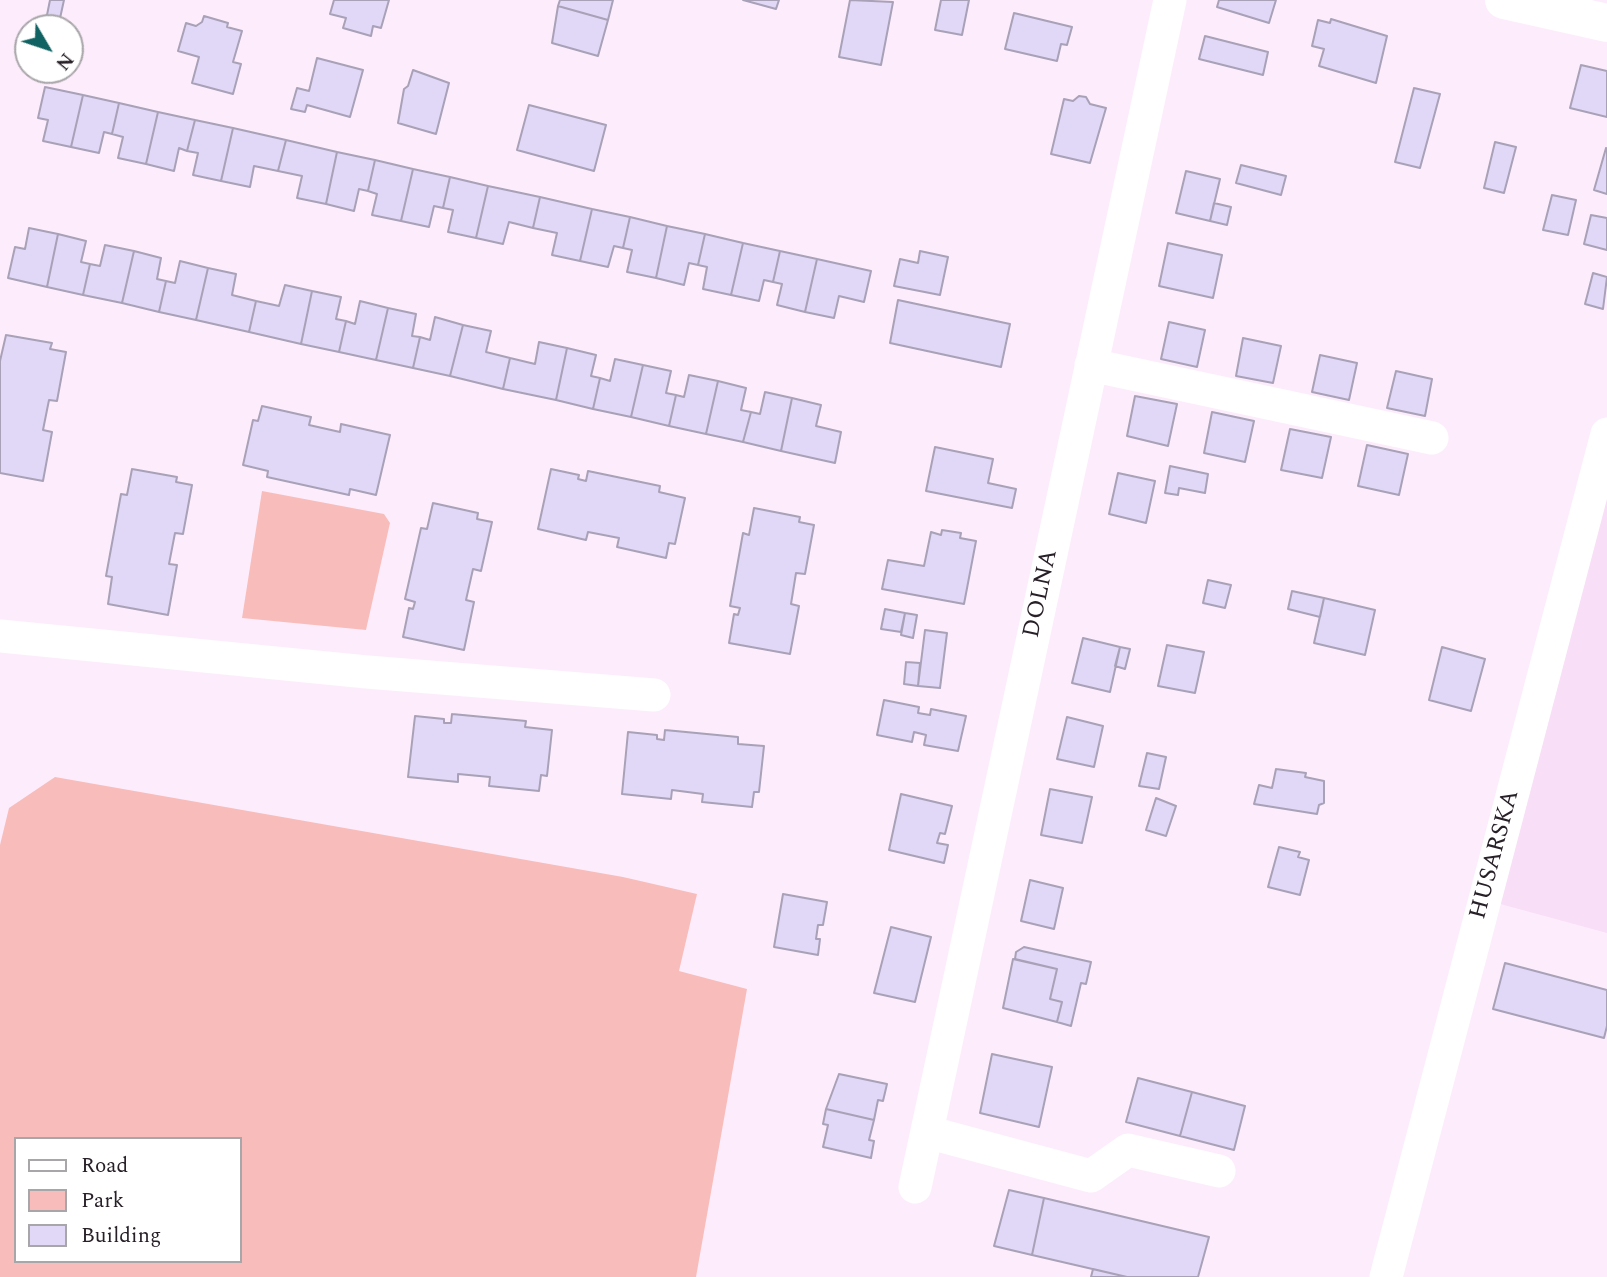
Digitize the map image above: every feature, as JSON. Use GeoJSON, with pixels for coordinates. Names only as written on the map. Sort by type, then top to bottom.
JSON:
{"type":"FeatureCollection","features":[{"type":"Feature","properties":{"kind":"main road"},"geometry":{"type":"LineString","coordinates":[[1504,0],[1607,23]]}},
{"type":"Feature","properties":{"kind":"street","name":"DOLNA"},"geometry":{"type":"LineString","coordinates":[[915,1187],[1170,0]]}},
{"type":"Feature","properties":{"kind":"street"},"geometry":{"type":"LineString","coordinates":[[1091,365],[1432,438]]}},
{"type":"Feature","properties":{"kind":"street","name":"HUSARSKA"},"geometry":{"type":"LineString","coordinates":[[1386,1277],[1607,434]]}},
{"type":"Feature","properties":{"kind":"street"},"geometry":{"type":"LineString","coordinates":[[0,636],[367,672],[654,695]]}},
{"type":"Feature","properties":{"kind":"street"},"geometry":{"type":"LineString","coordinates":[[927,1132],[1091,1176],[1128,1150],[1219,1171]]}},
{"type":"Feature","properties":{"kind":"shaded area"},"geometry":{"type":"Polygon","coordinates":[[[1607,467],[1607,933],[1493,902],[1607,467]]]}},
{"type":"Feature","properties":{"kind":"green space"},"geometry":{"type":"Polygon","coordinates":[[[262,491],[384,514],[390,523],[366,630],[242,618],[262,491]]]}},
{"type":"Feature","properties":{"kind":"green space"},"geometry":{"type":"Polygon","coordinates":[[[55,777],[623,877],[697,894],[679,971],[747,989],[696,1277],[0,1277],[0,845],[9,808],[55,777]]]}},
{"type":"Feature","properties":{"kind":"building"},"geometry":{"type":"Polygon","coordinates":[[[50,0],[64,0],[61,14],[47,14],[50,0]]]}},
{"type":"Feature","properties":{"kind":"building"},"geometry":{"type":"Polygon","coordinates":[[[334,0],[389,0],[381,28],[373,26],[371,36],[343,28],[346,18],[330,14],[334,0]]]}},
{"type":"Feature","properties":{"kind":"building"},"geometry":{"type":"Polygon","coordinates":[[[560,0],[613,0],[608,20],[558,6],[560,0]]]}},
{"type":"Feature","properties":{"kind":"building"},"geometry":{"type":"Polygon","coordinates":[[[743,0],[779,0],[776,9],[743,0]]]}},
{"type":"Feature","properties":{"kind":"building"},"geometry":{"type":"Polygon","coordinates":[[[850,0],[893,2],[881,65],[839,57],[850,0]]]}},
{"type":"Feature","properties":{"kind":"building"},"geometry":{"type":"Polygon","coordinates":[[[941,0],[969,0],[962,35],[935,30],[941,0]]]}},
{"type":"Feature","properties":{"kind":"building"},"geometry":{"type":"Polygon","coordinates":[[[1219,0],[1276,0],[1269,23],[1217,7],[1219,0]]]}},
{"type":"Feature","properties":{"kind":"building"},"geometry":{"type":"Polygon","coordinates":[[[558,6],[608,20],[598,56],[552,43],[558,6]]]}},
{"type":"Feature","properties":{"kind":"building"},"geometry":{"type":"Polygon","coordinates":[[[1014,13],[1072,27],[1067,45],[1061,44],[1057,61],[1005,49],[1014,13]]]}},
{"type":"Feature","properties":{"kind":"building"},"geometry":{"type":"Polygon","coordinates":[[[204,16],[228,23],[227,27],[242,31],[233,62],[241,64],[233,94],[192,83],[199,57],[178,51],[186,23],[196,26],[202,22],[204,16]]]}},
{"type":"Feature","properties":{"kind":"building"},"geometry":{"type":"Polygon","coordinates":[[[1331,19],[1387,36],[1376,83],[1319,66],[1324,49],[1312,46],[1318,20],[1330,23],[1331,19]]]}},
{"type":"Feature","properties":{"kind":"building"},"geometry":{"type":"Polygon","coordinates":[[[1205,36],[1268,52],[1263,75],[1199,59],[1205,36]]]}},
{"type":"Feature","properties":{"kind":"building"},"geometry":{"type":"Polygon","coordinates":[[[317,58],[363,70],[350,117],[307,105],[305,112],[291,109],[297,88],[309,91],[317,58]]]}},
{"type":"Feature","properties":{"kind":"building"},"geometry":{"type":"Polygon","coordinates":[[[1581,65],[1607,71],[1607,117],[1570,108],[1581,65]]]}},
{"type":"Feature","properties":{"kind":"building"},"geometry":{"type":"Polygon","coordinates":[[[413,70],[449,83],[436,134],[398,123],[404,89],[408,86],[413,70]]]}},
{"type":"Feature","properties":{"kind":"building"},"geometry":{"type":"Polygon","coordinates":[[[45,87],[83,95],[71,147],[43,141],[48,120],[38,118],[45,87]]]}},
{"type":"Feature","properties":{"kind":"building"},"geometry":{"type":"Polygon","coordinates":[[[1414,88],[1440,94],[1420,168],[1395,162],[1414,88]]]}},
{"type":"Feature","properties":{"kind":"building"},"geometry":{"type":"Polygon","coordinates":[[[83,95],[119,103],[112,134],[104,132],[99,153],[71,147],[83,95]]]}},
{"type":"Feature","properties":{"kind":"building"},"geometry":{"type":"Polygon","coordinates":[[[1079,96],[1086,97],[1090,104],[1106,108],[1090,163],[1051,154],[1064,99],[1073,101],[1079,96]]]}},
{"type":"Feature","properties":{"kind":"building"},"geometry":{"type":"Polygon","coordinates":[[[119,103],[158,112],[146,164],[118,158],[123,137],[112,134],[119,103]]]}},
{"type":"Feature","properties":{"kind":"building"},"geometry":{"type":"Polygon","coordinates":[[[529,105],[606,125],[594,171],[517,150],[529,105]]]}},
{"type":"Feature","properties":{"kind":"building"},"geometry":{"type":"Polygon","coordinates":[[[158,112],[195,120],[187,151],[179,148],[174,171],[146,164],[158,112]]]}},
{"type":"Feature","properties":{"kind":"building"},"geometry":{"type":"Polygon","coordinates":[[[195,120],[233,128],[221,181],[193,175],[198,153],[187,151],[195,120]]]}},
{"type":"Feature","properties":{"kind":"building"},"geometry":{"type":"Polygon","coordinates":[[[233,128],[286,140],[278,171],[254,166],[250,187],[221,181],[233,128]]]}},
{"type":"Feature","properties":{"kind":"building"},"geometry":{"type":"Polygon","coordinates":[[[286,140],[337,152],[326,204],[297,198],[302,176],[278,171],[286,140]]]}},
{"type":"Feature","properties":{"kind":"building"},"geometry":{"type":"Polygon","coordinates":[[[1495,142],[1516,147],[1504,193],[1484,188],[1495,142]]]}},
{"type":"Feature","properties":{"kind":"building"},"geometry":{"type":"Polygon","coordinates":[[[1607,149],[1607,194],[1594,190],[1607,149]]]}},
{"type":"Feature","properties":{"kind":"building"},"geometry":{"type":"Polygon","coordinates":[[[337,152],[375,160],[368,191],[359,189],[354,211],[326,204],[337,152]]]}},
{"type":"Feature","properties":{"kind":"building"},"geometry":{"type":"Polygon","coordinates":[[[375,160],[413,169],[401,221],[372,215],[377,194],[368,191],[375,160]]]}},
{"type":"Feature","properties":{"kind":"building"},"geometry":{"type":"Polygon","coordinates":[[[1241,165],[1286,176],[1281,195],[1236,183],[1241,165]]]}},
{"type":"Feature","properties":{"kind":"building"},"geometry":{"type":"Polygon","coordinates":[[[413,169],[450,177],[443,208],[434,206],[429,227],[401,221],[413,169]]]}},
{"type":"Feature","properties":{"kind":"building"},"geometry":{"type":"Polygon","coordinates":[[[1186,171],[1220,179],[1210,221],[1176,213],[1186,171]]]}},
{"type":"Feature","properties":{"kind":"building"},"geometry":{"type":"Polygon","coordinates":[[[450,177],[488,186],[476,238],[448,232],[453,210],[443,208],[450,177]]]}},
{"type":"Feature","properties":{"kind":"building"},"geometry":{"type":"Polygon","coordinates":[[[488,186],[540,197],[533,228],[509,222],[503,244],[476,238],[488,186]]]}},
{"type":"Feature","properties":{"kind":"building"},"geometry":{"type":"Polygon","coordinates":[[[1552,195],[1576,200],[1568,235],[1543,230],[1552,195]]]}},
{"type":"Feature","properties":{"kind":"building"},"geometry":{"type":"Polygon","coordinates":[[[540,197],[592,209],[580,261],[552,255],[557,233],[533,228],[540,197]]]}},
{"type":"Feature","properties":{"kind":"building"},"geometry":{"type":"Polygon","coordinates":[[[1214,203],[1231,207],[1227,225],[1210,221],[1214,203]]]}},
{"type":"Feature","properties":{"kind":"building"},"geometry":{"type":"Polygon","coordinates":[[[592,209],[630,217],[623,248],[614,246],[608,267],[580,261],[592,209]]]}},
{"type":"Feature","properties":{"kind":"building"},"geometry":{"type":"Polygon","coordinates":[[[1591,215],[1607,218],[1607,250],[1584,244],[1591,215]]]}},
{"type":"Feature","properties":{"kind":"building"},"geometry":{"type":"Polygon","coordinates":[[[630,217],[667,226],[656,278],[627,272],[632,250],[623,248],[630,217]]]}},
{"type":"Feature","properties":{"kind":"building"},"geometry":{"type":"Polygon","coordinates":[[[667,226],[705,234],[698,265],[689,263],[684,285],[656,278],[667,226]]]}},
{"type":"Feature","properties":{"kind":"building"},"geometry":{"type":"Polygon","coordinates":[[[29,228],[58,234],[47,287],[8,278],[15,247],[25,249],[29,228]]]}},
{"type":"Feature","properties":{"kind":"building"},"geometry":{"type":"Polygon","coordinates":[[[58,234],[86,241],[81,262],[90,264],[83,295],[47,287],[58,234]]]}},
{"type":"Feature","properties":{"kind":"building"},"geometry":{"type":"Polygon","coordinates":[[[705,234],[743,243],[731,295],[703,289],[707,267],[698,265],[705,234]]]}},
{"type":"Feature","properties":{"kind":"building"},"geometry":{"type":"Polygon","coordinates":[[[743,243],[780,251],[773,282],[764,280],[759,301],[731,295],[743,243]]]}},
{"type":"Feature","properties":{"kind":"building"},"geometry":{"type":"Polygon","coordinates":[[[1168,243],[1222,255],[1213,298],[1159,286],[1168,243]]]}},
{"type":"Feature","properties":{"kind":"building"},"geometry":{"type":"Polygon","coordinates":[[[105,245],[134,251],[122,303],[83,295],[90,264],[100,266],[105,245]]]}},
{"type":"Feature","properties":{"kind":"building"},"geometry":{"type":"Polygon","coordinates":[[[134,251],[161,258],[157,279],[166,281],[159,312],[122,303],[134,251]]]}},
{"type":"Feature","properties":{"kind":"building"},"geometry":{"type":"Polygon","coordinates":[[[780,251],[817,259],[805,312],[777,305],[782,284],[773,282],[780,251]]]}},
{"type":"Feature","properties":{"kind":"building"},"geometry":{"type":"Polygon","coordinates":[[[920,251],[948,257],[940,295],[894,286],[900,259],[918,263],[920,251]]]}},
{"type":"Feature","properties":{"kind":"building"},"geometry":{"type":"Polygon","coordinates":[[[817,259],[871,271],[864,302],[839,296],[834,318],[805,312],[817,259]]]}},
{"type":"Feature","properties":{"kind":"building"},"geometry":{"type":"Polygon","coordinates":[[[180,261],[208,268],[196,320],[159,312],[166,281],[175,283],[180,261]]]}},
{"type":"Feature","properties":{"kind":"building"},"geometry":{"type":"Polygon","coordinates":[[[208,268],[236,274],[232,295],[256,301],[249,332],[196,320],[208,268]]]}},
{"type":"Feature","properties":{"kind":"building"},"geometry":{"type":"Polygon","coordinates":[[[1593,273],[1607,277],[1603,309],[1585,304],[1593,273]]]}},
{"type":"Feature","properties":{"kind":"building"},"geometry":{"type":"Polygon","coordinates":[[[285,285],[312,291],[301,344],[249,332],[256,301],[279,306],[285,285]]]}},
{"type":"Feature","properties":{"kind":"building"},"geometry":{"type":"Polygon","coordinates":[[[312,291],[341,297],[336,319],[346,321],[339,352],[301,344],[312,291]]]}},
{"type":"Feature","properties":{"kind":"building"},"geometry":{"type":"Polygon","coordinates":[[[898,300],[1010,324],[1001,367],[890,343],[898,300]]]}},
{"type":"Feature","properties":{"kind":"building"},"geometry":{"type":"Polygon","coordinates":[[[360,301],[388,308],[376,360],[339,352],[346,321],[355,324],[360,301]]]}},
{"type":"Feature","properties":{"kind":"building"},"geometry":{"type":"Polygon","coordinates":[[[388,308],[416,314],[412,336],[420,337],[413,368],[376,360],[388,308]]]}},
{"type":"Feature","properties":{"kind":"building"},"geometry":{"type":"Polygon","coordinates":[[[435,317],[463,325],[450,376],[413,368],[420,337],[430,340],[435,317]]]}},
{"type":"Feature","properties":{"kind":"building"},"geometry":{"type":"Polygon","coordinates":[[[1169,322],[1205,330],[1197,367],[1161,359],[1169,322]]]}},
{"type":"Feature","properties":{"kind":"building"},"geometry":{"type":"Polygon","coordinates":[[[463,325],[491,331],[486,352],[510,358],[503,389],[450,376],[463,325]]]}},
{"type":"Feature","properties":{"kind":"building"},"geometry":{"type":"Polygon","coordinates":[[[6,335],[52,343],[50,349],[66,352],[57,401],[49,400],[43,430],[52,432],[43,481],[0,473],[0,361],[6,335]]]}},
{"type":"Feature","properties":{"kind":"building"},"geometry":{"type":"Polygon","coordinates":[[[1243,338],[1281,346],[1273,383],[1236,376],[1243,338]]]}},
{"type":"Feature","properties":{"kind":"building"},"geometry":{"type":"Polygon","coordinates":[[[539,342],[567,348],[556,400],[503,389],[510,358],[535,364],[539,342]]]}},
{"type":"Feature","properties":{"kind":"building"},"geometry":{"type":"Polygon","coordinates":[[[567,348],[596,355],[591,376],[600,378],[593,409],[556,400],[567,348]]]}},
{"type":"Feature","properties":{"kind":"building"},"geometry":{"type":"Polygon","coordinates":[[[1320,355],[1357,363],[1349,400],[1312,392],[1320,355]]]}},
{"type":"Feature","properties":{"kind":"building"},"geometry":{"type":"Polygon","coordinates":[[[615,359],[643,365],[631,417],[593,409],[600,378],[610,381],[615,359]]]}},
{"type":"Feature","properties":{"kind":"building"},"geometry":{"type":"Polygon","coordinates":[[[643,365],[671,371],[666,393],[676,395],[669,426],[631,417],[643,365]]]}},
{"type":"Feature","properties":{"kind":"building"},"geometry":{"type":"Polygon","coordinates":[[[1396,371],[1432,379],[1425,416],[1387,408],[1396,371]]]}},
{"type":"Feature","properties":{"kind":"building"},"geometry":{"type":"Polygon","coordinates":[[[689,375],[718,381],[706,434],[669,426],[676,395],[684,397],[689,375]]]}},
{"type":"Feature","properties":{"kind":"building"},"geometry":{"type":"Polygon","coordinates":[[[718,381],[746,388],[741,410],[751,412],[743,442],[706,434],[718,381]]]}},
{"type":"Feature","properties":{"kind":"building"},"geometry":{"type":"Polygon","coordinates":[[[765,392],[792,398],[781,451],[743,442],[751,412],[760,414],[765,392]]]}},
{"type":"Feature","properties":{"kind":"building"},"geometry":{"type":"Polygon","coordinates":[[[1135,396],[1177,404],[1168,446],[1127,436],[1135,396]]]}},
{"type":"Feature","properties":{"kind":"building"},"geometry":{"type":"Polygon","coordinates":[[[792,398],[821,405],[816,426],[841,432],[835,463],[781,451],[792,398]]]}},
{"type":"Feature","properties":{"kind":"building"},"geometry":{"type":"Polygon","coordinates":[[[262,406],[311,417],[309,425],[340,432],[341,424],[390,435],[376,495],[350,489],[349,495],[267,477],[268,471],[243,465],[253,420],[258,421],[262,406]]]}},
{"type":"Feature","properties":{"kind":"building"},"geometry":{"type":"Polygon","coordinates":[[[1212,412],[1254,421],[1245,462],[1204,453],[1212,412]]]}},
{"type":"Feature","properties":{"kind":"building"},"geometry":{"type":"Polygon","coordinates":[[[1290,429],[1331,437],[1322,478],[1281,470],[1290,429]]]}},
{"type":"Feature","properties":{"kind":"building"},"geometry":{"type":"Polygon","coordinates":[[[1367,445],[1408,454],[1399,495],[1358,486],[1367,445]]]}},
{"type":"Feature","properties":{"kind":"building"},"geometry":{"type":"Polygon","coordinates":[[[935,447],[993,459],[988,483],[1016,489],[1012,508],[926,491],[935,447]]]}},
{"type":"Feature","properties":{"kind":"building"},"geometry":{"type":"Polygon","coordinates":[[[1170,466],[1208,474],[1205,493],[1179,488],[1178,495],[1165,493],[1170,466]]]}},
{"type":"Feature","properties":{"kind":"building"},"geometry":{"type":"Polygon","coordinates":[[[132,469],[177,477],[176,482],[192,485],[183,534],[175,533],[169,564],[177,565],[168,615],[108,604],[112,577],[106,576],[121,494],[127,495],[132,469]]]}},
{"type":"Feature","properties":{"kind":"building"},"geometry":{"type":"Polygon","coordinates":[[[551,469],[579,475],[578,479],[586,481],[588,471],[660,486],[659,492],[685,498],[675,544],[669,543],[666,558],[617,547],[619,538],[588,532],[586,540],[538,529],[551,469]]]}},
{"type":"Feature","properties":{"kind":"building"},"geometry":{"type":"Polygon","coordinates":[[[1118,473],[1155,481],[1146,523],[1109,514],[1118,473]]]}},
{"type":"Feature","properties":{"kind":"building"},"geometry":{"type":"Polygon","coordinates":[[[433,503],[478,513],[477,519],[492,522],[481,571],[473,569],[466,600],[474,602],[464,650],[403,637],[409,608],[413,609],[415,602],[405,599],[421,528],[427,529],[433,503]]]}},
{"type":"Feature","properties":{"kind":"building"},"geometry":{"type":"Polygon","coordinates":[[[754,508],[800,517],[799,522],[814,525],[805,574],[796,573],[791,604],[799,606],[790,654],[729,643],[734,614],[738,615],[740,608],[730,606],[743,533],[749,535],[754,508]]]}},
{"type":"Feature","properties":{"kind":"building"},"geometry":{"type":"Polygon","coordinates":[[[942,530],[961,533],[960,538],[976,541],[964,604],[882,589],[888,560],[924,566],[931,532],[941,535],[942,530]]]}},
{"type":"Feature","properties":{"kind":"building"},"geometry":{"type":"Polygon","coordinates":[[[1208,580],[1231,585],[1225,608],[1203,603],[1208,580]]]}},
{"type":"Feature","properties":{"kind":"building"},"geometry":{"type":"Polygon","coordinates":[[[1292,591],[1324,598],[1320,617],[1288,609],[1292,591]]]}},
{"type":"Feature","properties":{"kind":"building"},"geometry":{"type":"Polygon","coordinates":[[[1324,598],[1375,610],[1365,655],[1314,643],[1324,598]]]}},
{"type":"Feature","properties":{"kind":"building"},"geometry":{"type":"Polygon","coordinates":[[[885,609],[905,613],[901,632],[881,629],[885,609]]]}},
{"type":"Feature","properties":{"kind":"building"},"geometry":{"type":"Polygon","coordinates":[[[905,613],[917,615],[913,638],[901,635],[905,613]]]}},
{"type":"Feature","properties":{"kind":"building"},"geometry":{"type":"Polygon","coordinates":[[[925,630],[947,633],[940,688],[918,686],[925,630]]]}},
{"type":"Feature","properties":{"kind":"building"},"geometry":{"type":"Polygon","coordinates":[[[1083,638],[1120,647],[1110,692],[1072,683],[1083,638]]]}},
{"type":"Feature","properties":{"kind":"building"},"geometry":{"type":"Polygon","coordinates":[[[1167,645],[1204,652],[1195,693],[1158,686],[1167,645]]]}},
{"type":"Feature","properties":{"kind":"building"},"geometry":{"type":"Polygon","coordinates":[[[1120,647],[1130,649],[1125,669],[1115,666],[1120,647]]]}},
{"type":"Feature","properties":{"kind":"building"},"geometry":{"type":"Polygon","coordinates":[[[1442,647],[1485,659],[1471,711],[1429,700],[1442,647]]]}},
{"type":"Feature","properties":{"kind":"building"},"geometry":{"type":"Polygon","coordinates":[[[906,662],[920,663],[918,686],[904,684],[906,662]]]}},
{"type":"Feature","properties":{"kind":"building"},"geometry":{"type":"Polygon","coordinates":[[[884,700],[919,707],[918,713],[930,715],[931,709],[966,716],[958,751],[924,745],[926,735],[914,732],[912,742],[877,735],[884,700]]]}},
{"type":"Feature","properties":{"kind":"building"},"geometry":{"type":"Polygon","coordinates":[[[452,714],[526,721],[525,727],[552,730],[547,776],[541,775],[539,791],[489,786],[490,777],[458,774],[458,782],[408,777],[415,716],[444,719],[444,723],[451,723],[452,714]]]}},
{"type":"Feature","properties":{"kind":"building"},"geometry":{"type":"Polygon","coordinates":[[[1067,717],[1103,726],[1094,767],[1057,759],[1067,717]]]}},
{"type":"Feature","properties":{"kind":"building"},"geometry":{"type":"Polygon","coordinates":[[[665,730],[738,737],[738,744],[764,746],[759,792],[754,792],[752,807],[702,802],[703,794],[672,790],[671,799],[622,794],[628,732],[657,735],[657,739],[664,740],[665,730]]]}},
{"type":"Feature","properties":{"kind":"building"},"geometry":{"type":"Polygon","coordinates":[[[1147,753],[1166,757],[1159,789],[1139,786],[1147,753]]]}},
{"type":"Feature","properties":{"kind":"building"},"geometry":{"type":"Polygon","coordinates":[[[1276,769],[1306,773],[1305,777],[1324,781],[1324,803],[1319,805],[1317,814],[1254,804],[1259,785],[1272,788],[1276,769]]]}},
{"type":"Feature","properties":{"kind":"building"},"geometry":{"type":"Polygon","coordinates":[[[1050,789],[1092,797],[1082,843],[1041,835],[1050,789]]]}},
{"type":"Feature","properties":{"kind":"building"},"geometry":{"type":"Polygon","coordinates":[[[901,794],[952,806],[945,834],[940,833],[937,843],[948,845],[944,863],[889,850],[901,794]]]}},
{"type":"Feature","properties":{"kind":"building"},"geometry":{"type":"Polygon","coordinates":[[[1156,798],[1176,806],[1166,836],[1146,830],[1156,798]]]}},
{"type":"Feature","properties":{"kind":"building"},"geometry":{"type":"Polygon","coordinates":[[[1279,847],[1300,852],[1298,857],[1309,860],[1300,895],[1268,887],[1279,847]]]}},
{"type":"Feature","properties":{"kind":"building"},"geometry":{"type":"Polygon","coordinates":[[[1030,880],[1063,888],[1054,929],[1021,921],[1030,880]]]}},
{"type":"Feature","properties":{"kind":"building"},"geometry":{"type":"Polygon","coordinates":[[[783,894],[827,902],[823,925],[818,925],[818,955],[774,947],[783,894]]]}},
{"type":"Feature","properties":{"kind":"building"},"geometry":{"type":"Polygon","coordinates":[[[891,927],[931,937],[915,1002],[874,993],[891,927]]]}},
{"type":"Feature","properties":{"kind":"building"},"geometry":{"type":"Polygon","coordinates":[[[1024,947],[1091,962],[1086,984],[1081,983],[1071,1026],[1057,1022],[1062,1002],[1050,999],[1057,969],[1015,959],[1016,952],[1024,947]]]}},
{"type":"Feature","properties":{"kind":"building"},"geometry":{"type":"Polygon","coordinates":[[[1013,959],[1057,969],[1050,999],[1062,1002],[1057,1022],[1003,1008],[1013,959]]]}},
{"type":"Feature","properties":{"kind":"building"},"geometry":{"type":"Polygon","coordinates":[[[1505,963],[1607,990],[1607,1026],[1604,1038],[1493,1009],[1505,963]]]}},
{"type":"Feature","properties":{"kind":"building"},"geometry":{"type":"Polygon","coordinates":[[[992,1054],[1052,1067],[1039,1127],[980,1113],[992,1054]]]}},
{"type":"Feature","properties":{"kind":"building"},"geometry":{"type":"Polygon","coordinates":[[[839,1074],[887,1084],[883,1101],[878,1100],[874,1120],[826,1109],[839,1074]]]}},
{"type":"Feature","properties":{"kind":"building"},"geometry":{"type":"Polygon","coordinates":[[[1138,1078],[1192,1092],[1180,1136],[1126,1122],[1138,1078]]]}},
{"type":"Feature","properties":{"kind":"building"},"geometry":{"type":"Polygon","coordinates":[[[1192,1092],[1245,1106],[1234,1150],[1180,1136],[1192,1092]]]}},
{"type":"Feature","properties":{"kind":"building"},"geometry":{"type":"Polygon","coordinates":[[[826,1109],[874,1120],[869,1140],[874,1141],[871,1158],[823,1147],[828,1125],[823,1124],[826,1109]]]}},
{"type":"Feature","properties":{"kind":"building"},"geometry":{"type":"Polygon","coordinates":[[[1009,1190],[1044,1198],[1032,1255],[994,1246],[1009,1190]]]}},
{"type":"Feature","properties":{"kind":"building"},"geometry":{"type":"Polygon","coordinates":[[[1044,1198],[1209,1237],[1198,1277],[1127,1277],[1032,1255],[1044,1198]]]}},
{"type":"Feature","properties":{"kind":"building"},"geometry":{"type":"Polygon","coordinates":[[[1093,1269],[1127,1277],[1091,1277],[1093,1269]]]}}]}
